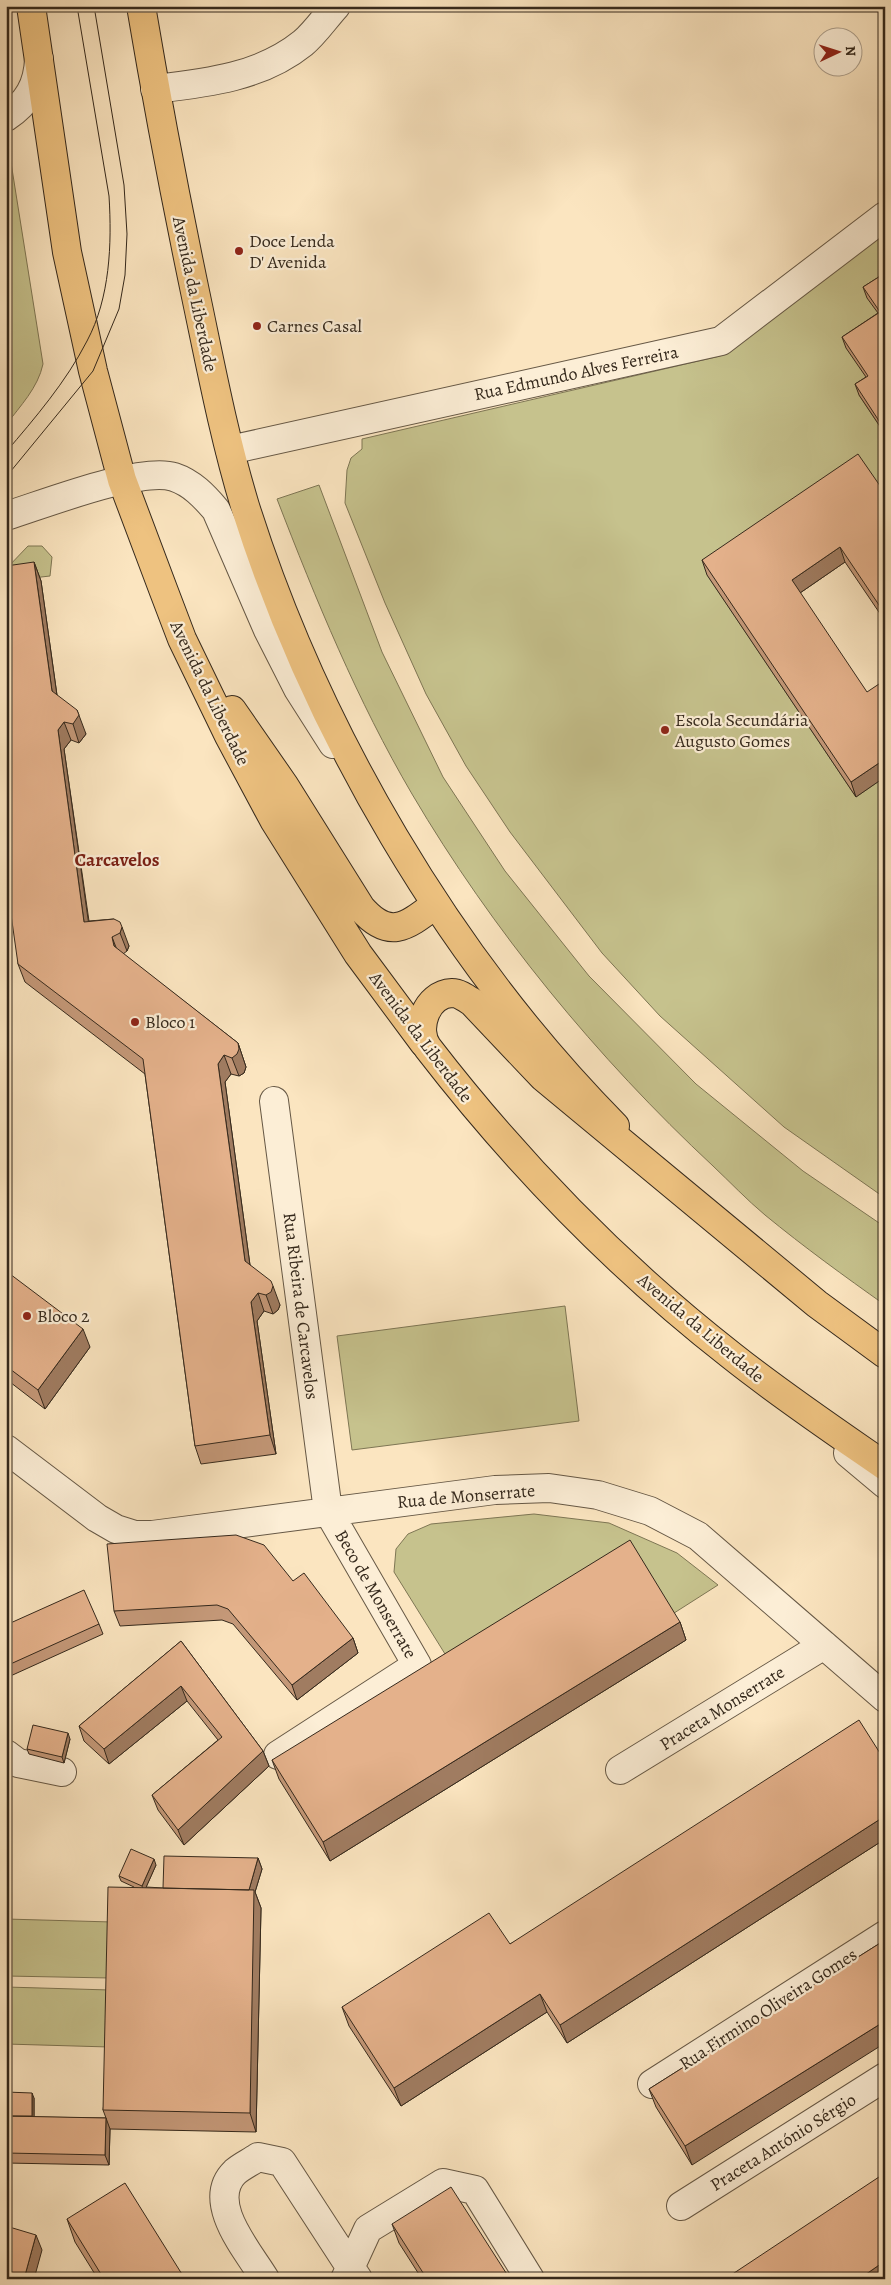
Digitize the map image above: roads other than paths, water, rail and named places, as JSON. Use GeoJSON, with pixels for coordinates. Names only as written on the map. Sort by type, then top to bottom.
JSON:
{"type":"FeatureCollection","features":[{"type":"Feature","properties":{"kind":"main road","name":"Avenida da Liberdade"},"geometry":{"type":"LineString","coordinates":[[31,6],[67,252],[93,371],[122,480],[182,639],[229,736],[274,820],[358,954],[464,1095],[540,1181],[622,1262],[759,1378],[885,1466]]}},
{"type":"Feature","properties":{"kind":"main road","name":"Avenida da Liberdade"},"geometry":{"type":"LineString","coordinates":[[141,6],[163,140],[216,396],[230,450],[264,560],[303,659],[383,821],[436,904],[473,957],[549,1053],[612,1122],[686,1195],[817,1304],[885,1354]]}},
{"type":"Feature","properties":{"kind":"main road"},"geometry":{"type":"LineString","coordinates":[[182,639],[284,785],[360,908],[371,920],[382,927],[402,928],[436,904]]}},
{"type":"Feature","properties":{"kind":"main road"},"geometry":{"type":"LineString","coordinates":[[424,1043],[421,1028],[424,1016],[430,1005],[441,996],[452,994],[462,996],[482,1012],[543,1077],[686,1195]]}},
{"type":"Feature","properties":{"kind":"street"},"geometry":{"type":"LineString","coordinates":[[155,88],[200,84],[234,77],[270,64],[303,43],[336,6]]}},
{"type":"Feature","properties":{"kind":"street"},"geometry":{"type":"LineString","coordinates":[[6,117],[17,110],[33,89],[38,74],[39,58]]}},
{"type":"Feature","properties":{"kind":"street","name":"Rua Edmundo Alves Ferreira"},"geometry":{"type":"LineString","coordinates":[[230,450],[720,341],[885,216]]}},
{"type":"Feature","properties":{"kind":"street","name":"Avenida da Liberdade"},"geometry":{"type":"LineString","coordinates":[[122,480],[144,476],[172,476],[204,494],[216,510],[268,630],[298,689],[383,821]]}},
{"type":"Feature","properties":{"kind":"street"},"geometry":{"type":"LineString","coordinates":[[6,516],[122,480]]}},
{"type":"Feature","properties":{"kind":"street","name":"Rua Ribeira de Carcavelos"},"geometry":{"type":"LineString","coordinates":[[274,1101],[328,1511]]}},
{"type":"Feature","properties":{"kind":"street"},"geometry":{"type":"LineString","coordinates":[[759,1378],[885,1484]]}},
{"type":"Feature","properties":{"kind":"street","name":"Rua de Monserrate"},"geometry":{"type":"LineString","coordinates":[[6,1449],[97,1518],[116,1529],[135,1535],[152,1535],[495,1490],[549,1488],[598,1495],[650,1511],[698,1536],[885,1698]]}},
{"type":"Feature","properties":{"kind":"street","name":"Beco de Monserrate"},"geometry":{"type":"LineString","coordinates":[[278,1755],[417,1665],[328,1511]]}},
{"type":"Feature","properties":{"kind":"street","name":"Praceta Monserrate"},"geometry":{"type":"LineString","coordinates":[[620,1770],[824,1645]]}},
{"type":"Feature","properties":{"kind":"street"},"geometry":{"type":"LineString","coordinates":[[6,1754],[18,1763],[62,1772]]}},
{"type":"Feature","properties":{"kind":"street","name":"Rua Firmino Oliveira Gomes"},"geometry":{"type":"LineString","coordinates":[[652,2084],[885,1935]]}},
{"type":"Feature","properties":{"kind":"street","name":"Praceta António Sérgio"},"geometry":{"type":"LineString","coordinates":[[681,2206],[885,2077]]}},
{"type":"Feature","properties":{"kind":"street"},"geometry":{"type":"LineString","coordinates":[[265,2279],[227,2218],[224,2194],[234,2173],[258,2157],[282,2162],[351,2274]]}},
{"type":"Feature","properties":{"kind":"street"},"geometry":{"type":"LineString","coordinates":[[351,2274],[368,2229],[443,2183],[474,2190],[530,2279]]}},
{"type":"Feature","properties":{"kind":"tram line"},"geometry":{"type":"LineString","coordinates":[[6,452],[70,371],[95,324],[105,289],[110,233],[109,196],[77,6]]}},
{"type":"Feature","properties":{"kind":"tram line"},"geometry":{"type":"LineString","coordinates":[[6,477],[93,371],[119,309],[125,275],[127,234],[124,185],[94,6]]}},
{"type":"Feature","properties":{"kind":"place","name":"Doce Lenda D' Avenida"},"geometry":{"type":"Point","coordinates":[239,251]}},
{"type":"Feature","properties":{"kind":"place","name":"Carnes Casal"},"geometry":{"type":"Point","coordinates":[257,326]}},
{"type":"Feature","properties":{"kind":"place","name":"Escola Secundária Augusto Gomes"},"geometry":{"type":"Point","coordinates":[665,730]}},
{"type":"Feature","properties":{"kind":"place","name":"Bloco 1"},"geometry":{"type":"Point","coordinates":[135,1022]}},
{"type":"Feature","properties":{"kind":"place","name":"Bloco 2"},"geometry":{"type":"Point","coordinates":[27,1316]}},
{"type":"Feature","properties":{"kind":"district","name":"Carcavelos"},"geometry":{"type":"Point","coordinates":[117,859]}}]}
